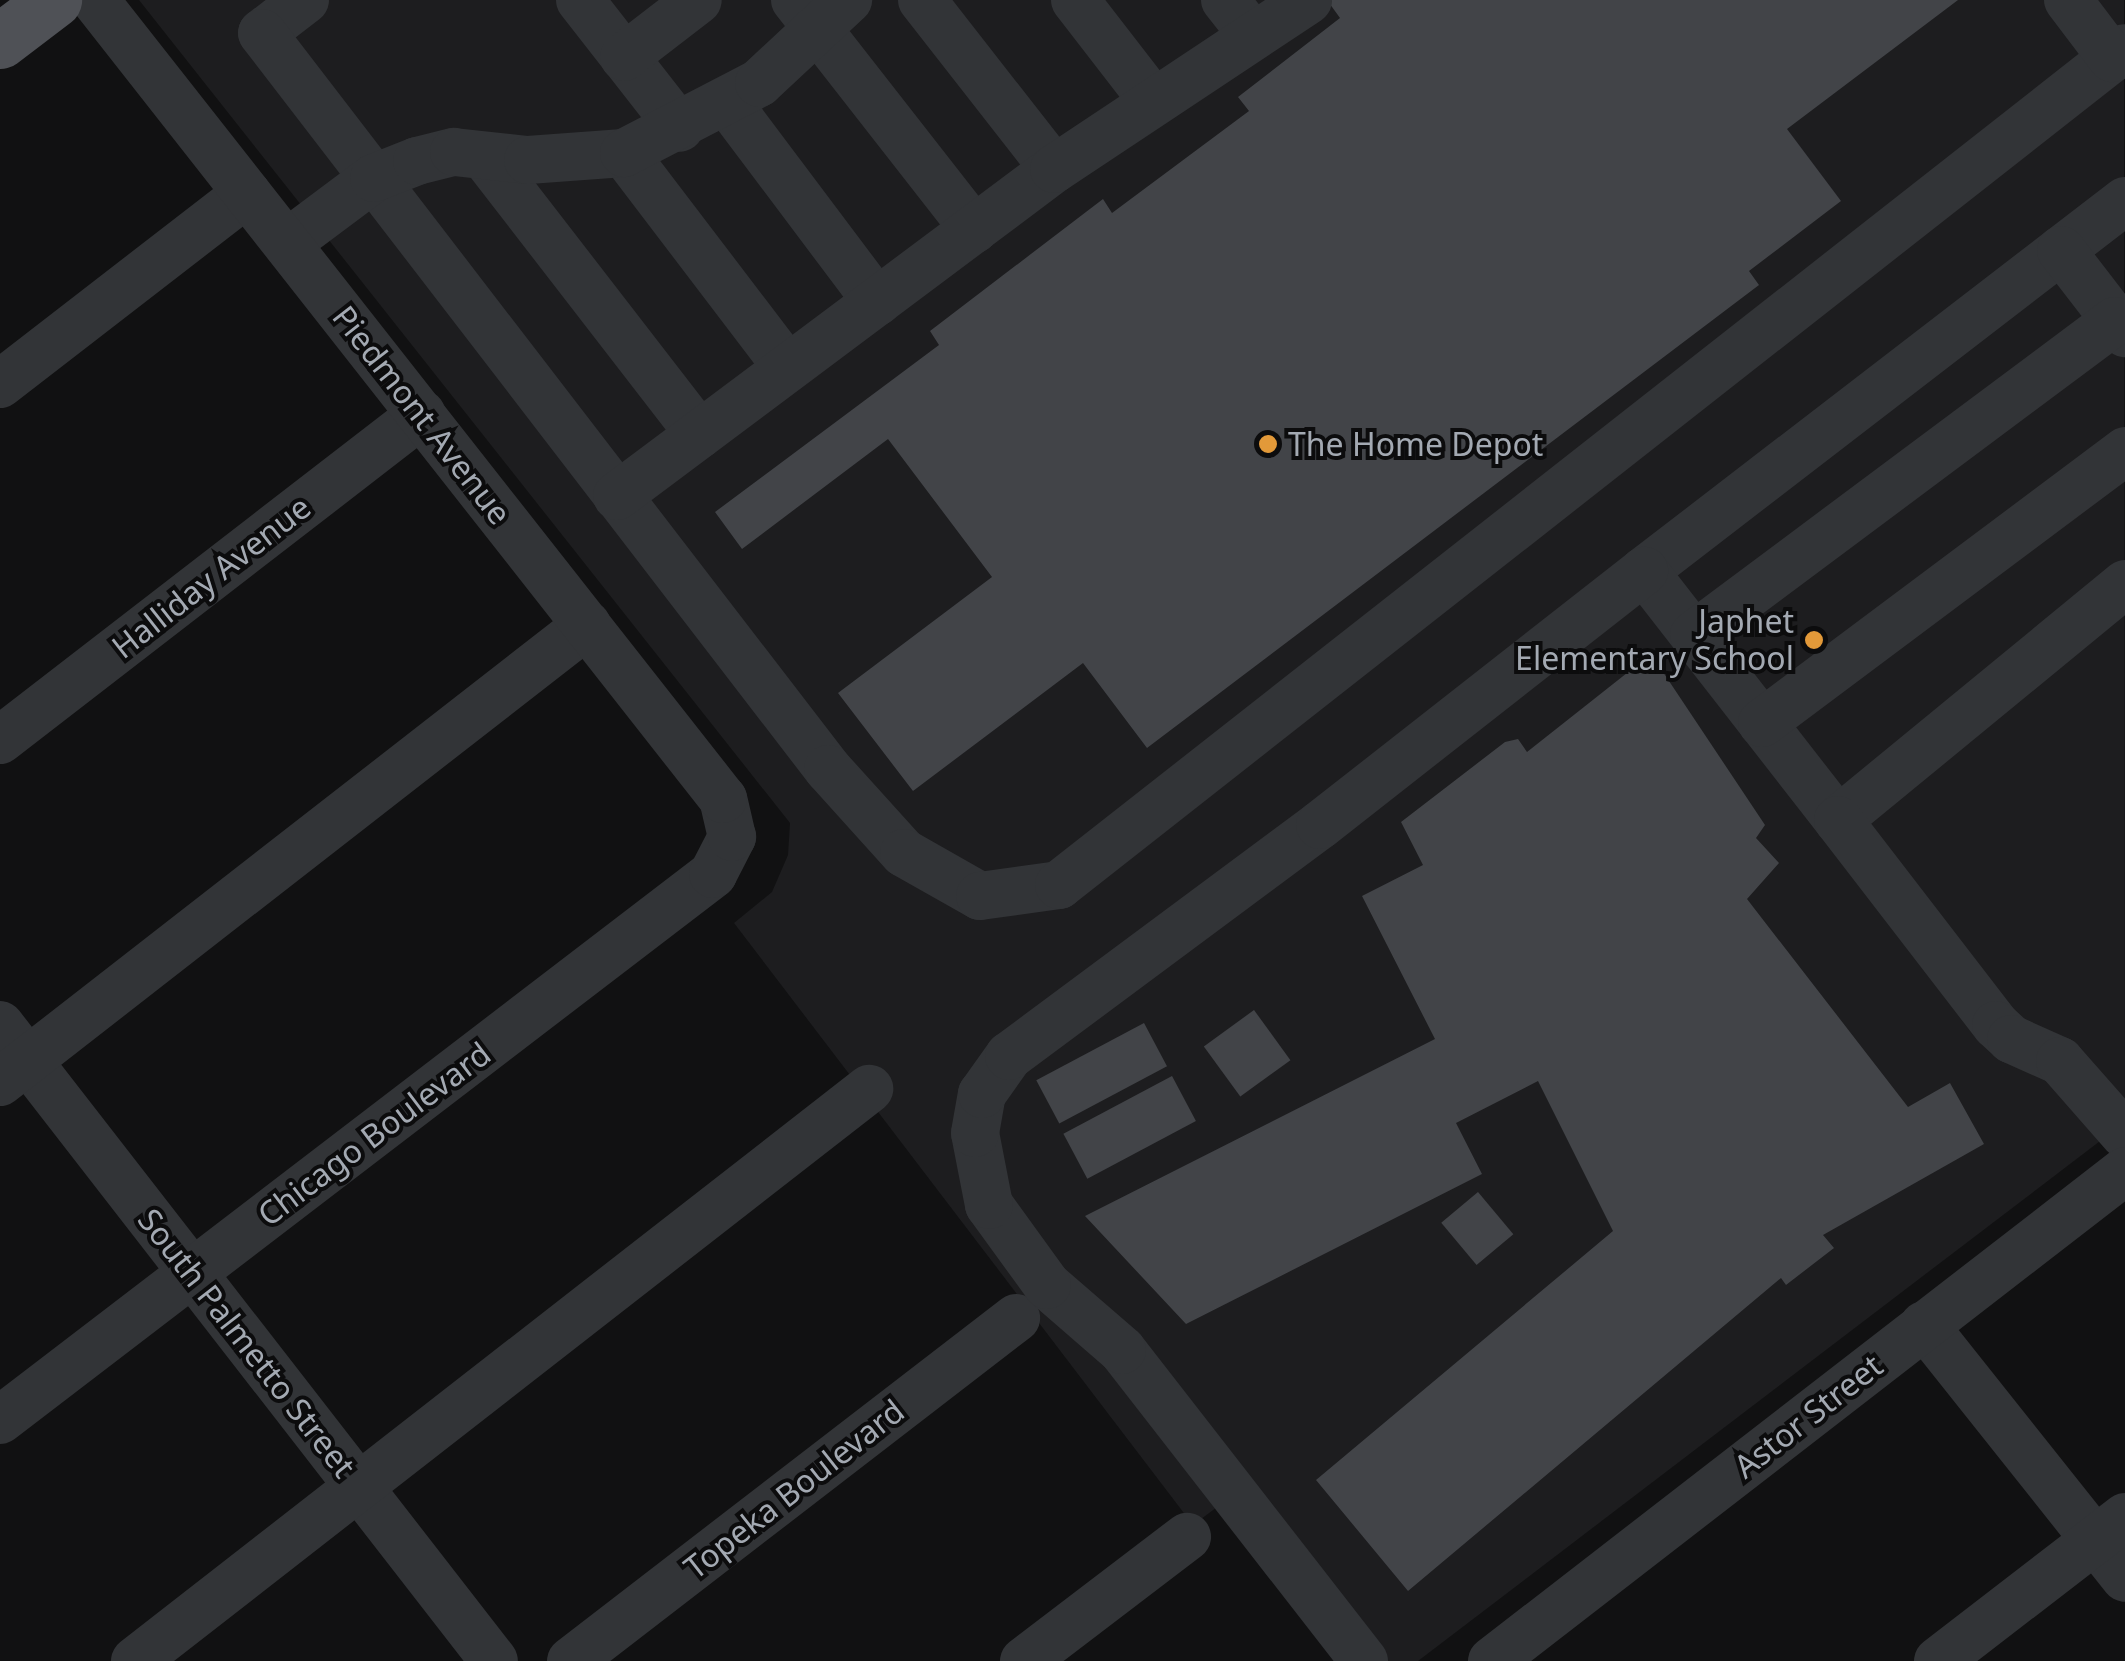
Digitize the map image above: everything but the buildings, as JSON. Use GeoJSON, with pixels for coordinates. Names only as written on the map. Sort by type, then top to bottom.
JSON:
{"type":"FeatureCollection","features":[{"type":"Feature","properties":{"kind":"main road"},"geometry":{"type":"LineString","coordinates":[[0,41],[54,0]]}},
{"type":"Feature","properties":{"kind":"street","name":"Piedmont Avenue"},"geometry":{"type":"LineString","coordinates":[[95,0],[723,799],[732,836]]}},
{"type":"Feature","properties":{"kind":"street"},"geometry":{"type":"LineString","coordinates":[[305,0],[262,33],[828,770],[904,853],[980,896],[1059,885],[2118,53],[2068,0]]}},
{"type":"Feature","properties":{"kind":"street"},"geometry":{"type":"LineString","coordinates":[[580,0],[680,128]]}},
{"type":"Feature","properties":{"kind":"street"},"geometry":{"type":"LineString","coordinates":[[624,57],[698,0]]}},
{"type":"Feature","properties":{"kind":"street"},"geometry":{"type":"LineString","coordinates":[[922,0],[1054,169]]}},
{"type":"Feature","properties":{"kind":"street"},"geometry":{"type":"LineString","coordinates":[[1074,0],[1153,101]]}},
{"type":"Feature","properties":{"kind":"street"},"geometry":{"type":"LineString","coordinates":[[617,496],[1054,169],[1153,101],[1238,17],[1308,0]]}},
{"type":"Feature","properties":{"kind":"street"},"geometry":{"type":"LineString","coordinates":[[288,244],[374,178],[454,152],[486,158],[624,154],[727,102],[821,10],[974,229]]}},
{"type":"Feature","properties":{"kind":"street"},"geometry":{"type":"LineString","coordinates":[[727,102],[877,302]]}},
{"type":"Feature","properties":{"kind":"street"},"geometry":{"type":"LineString","coordinates":[[624,154],[788,368]]}},
{"type":"Feature","properties":{"kind":"street"},"geometry":{"type":"LineString","coordinates":[[486,158],[699,434]]}},
{"type":"Feature","properties":{"kind":"street"},"geometry":{"type":"LineString","coordinates":[[0,384],[248,193]]}},
{"type":"Feature","properties":{"kind":"street"},"geometry":{"type":"LineString","coordinates":[[1364,1661],[1122,1350],[1048,1284],[989,1205],[974,1133],[982,1094],[1009,1056],[1320,826],[2125,200]]}},
{"type":"Feature","properties":{"kind":"street"},"geometry":{"type":"LineString","coordinates":[[1694,636],[2120,327],[2060,250]]}},
{"type":"Feature","properties":{"kind":"street","name":"Halliday Avenue"},"geometry":{"type":"LineString","coordinates":[[0,740],[422,414]]}},
{"type":"Feature","properties":{"kind":"street"},"geometry":{"type":"LineString","coordinates":[[1762,723],[2125,452]]}},
{"type":"Feature","properties":{"kind":"street"},"geometry":{"type":"LineString","coordinates":[[1644,571],[1996,1025],[2011,1039],[2060,1062],[2125,1134]]}},
{"type":"Feature","properties":{"kind":"street"},"geometry":{"type":"LineString","coordinates":[[1838,820],[2125,584]]}},
{"type":"Feature","properties":{"kind":"street"},"geometry":{"type":"LineString","coordinates":[[9,1056],[587,625]]}},
{"type":"Feature","properties":{"kind":"street","name":"Chicago Boulevard"},"geometry":{"type":"LineString","coordinates":[[0,1420],[713,874],[732,836]]}},
{"type":"Feature","properties":{"kind":"street","name":"South Palmetto Street"},"geometry":{"type":"LineString","coordinates":[[9,1056],[192,1273],[494,1661]]}},
{"type":"Feature","properties":{"kind":"street"},"geometry":{"type":"LineString","coordinates":[[135,1661],[869,1089]]}},
{"type":"Feature","properties":{"kind":"street","name":"Astor Street"},"geometry":{"type":"LineString","coordinates":[[1492,1661],[2125,1171]]}},
{"type":"Feature","properties":{"kind":"street","name":"Topeka Boulevard"},"geometry":{"type":"LineString","coordinates":[[570,1661],[1016,1318]]}},
{"type":"Feature","properties":{"kind":"street"},"geometry":{"type":"LineString","coordinates":[[1924,1325],[2110,1529],[2125,1578]]}},
{"type":"Feature","properties":{"kind":"street"},"geometry":{"type":"LineString","coordinates":[[1938,1661],[2110,1529]]}},
{"type":"Feature","properties":{"kind":"street"},"geometry":{"type":"LineString","coordinates":[[1024,1661],[1186,1538]]}},
{"type":"Feature","properties":{"kind":"shaded area"},"geometry":{"type":"Polygon","coordinates":[[[139,0],[2124,0],[2125,1122],[1418,1661],[1367,1661],[1236,1493],[1193,1525],[734,923],[772,892],[788,855],[790,823],[139,0]]]}},
{"type":"Feature","properties":{"kind":"place","name":"The Home Depot"},"geometry":{"type":"Point","coordinates":[1268,444]}},
{"type":"Feature","properties":{"kind":"place","name":"Japhet Elementary School"},"geometry":{"type":"Point","coordinates":[1814,640]}}]}
